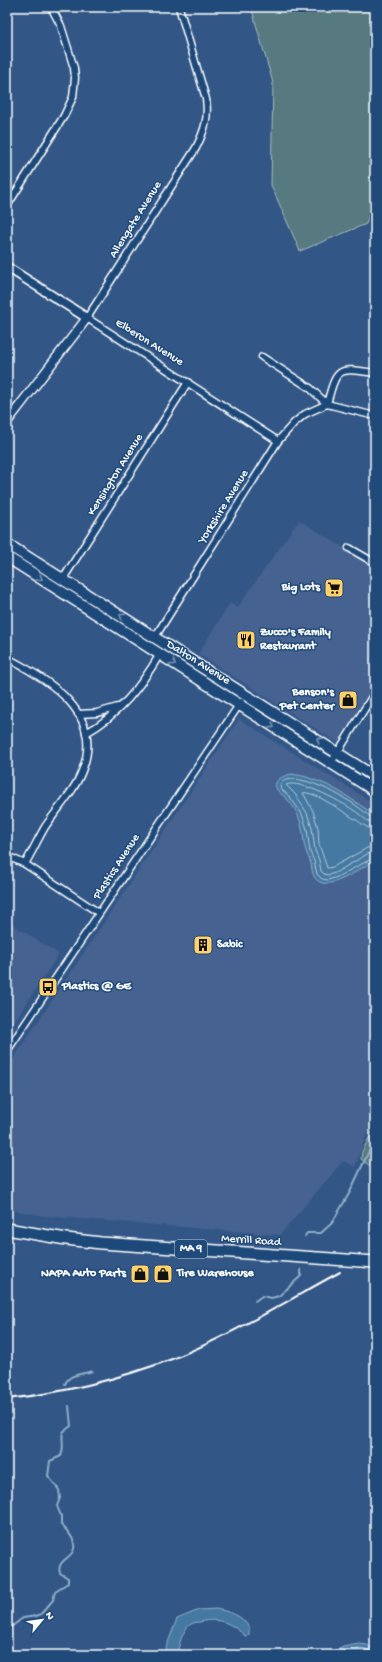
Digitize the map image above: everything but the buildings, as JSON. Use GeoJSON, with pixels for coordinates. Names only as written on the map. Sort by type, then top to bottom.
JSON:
{"type":"FeatureCollection","features":[{"type":"Feature","properties":{"kind":"highway","name":"Merrill Road"},"geometry":{"type":"LineString","coordinates":[[7,1229],[101,1243],[375,1262]]}},
{"type":"Feature","properties":{"kind":"main road","name":"Dalton Avenue"},"geometry":{"type":"LineString","coordinates":[[7,544],[375,777]]}},
{"type":"Feature","properties":{"kind":"main road","name":"Dalton Avenue"},"geometry":{"type":"LineString","coordinates":[[7,557],[375,791]]}},
{"type":"Feature","properties":{"kind":"street"},"geometry":{"type":"LineString","coordinates":[[7,206],[64,116],[73,97],[75,82],[74,68],[61,26],[50,7]]}},
{"type":"Feature","properties":{"kind":"street","name":"Allengate Avenue"},"geometry":{"type":"LineString","coordinates":[[7,422],[87,318],[196,148],[204,131],[207,114],[206,99],[179,7]]}},
{"type":"Feature","properties":{"kind":"street","name":"Elberon Avenue"},"geometry":{"type":"LineString","coordinates":[[7,267],[278,441]]}},
{"type":"Feature","properties":{"kind":"street"},"geometry":{"type":"LineString","coordinates":[[262,358],[310,388],[327,404],[375,416]]}},
{"type":"Feature","properties":{"kind":"street"},"geometry":{"type":"LineString","coordinates":[[327,404],[333,381],[341,372],[353,370],[375,373]]}},
{"type":"Feature","properties":{"kind":"street","name":"Kensington Avenue"},"geometry":{"type":"LineString","coordinates":[[63,580],[188,382]]}},
{"type":"Feature","properties":{"kind":"street","name":"Yorkshire Avenue"},"geometry":{"type":"LineString","coordinates":[[155,637],[278,441],[294,423],[305,414],[327,404]]}},
{"type":"Feature","properties":{"kind":"street"},"geometry":{"type":"LineString","coordinates":[[349,548],[375,563]]}},
{"type":"Feature","properties":{"kind":"street"},"geometry":{"type":"LineString","coordinates":[[86,733],[96,728],[125,704],[148,674],[160,654]]}},
{"type":"Feature","properties":{"kind":"street"},"geometry":{"type":"LineString","coordinates":[[7,658],[34,672],[66,696],[78,714],[86,733],[87,751],[82,772],[69,794],[45,828],[25,864]]}},
{"type":"Feature","properties":{"kind":"street"},"geometry":{"type":"LineString","coordinates":[[331,763],[375,692]]}},
{"type":"Feature","properties":{"kind":"street","name":"Plastics Avenue"},"geometry":{"type":"LineString","coordinates":[[7,1051],[246,694]]}},
{"type":"Feature","properties":{"kind":"street"},"geometry":{"type":"LineString","coordinates":[[78,714],[87,715],[103,712],[125,704]]}},
{"type":"Feature","properties":{"kind":"street"},"geometry":{"type":"LineString","coordinates":[[7,856],[25,864],[99,914]]}},
{"type":"Feature","properties":{"kind":"shaded area"},"geometry":{"type":"Polygon","coordinates":[[[299,520],[375,567],[375,684],[338,743],[198,654],[230,603],[237,608],[299,520]]]}},
{"type":"Feature","properties":{"kind":"shaded area"},"geometry":{"type":"Polygon","coordinates":[[[239,719],[375,804],[375,1111],[355,1167],[343,1161],[280,1235],[44,1216],[7,1209],[7,1068],[239,719]]]}},
{"type":"Feature","properties":{"kind":"shaded area"},"geometry":{"type":"Polygon","coordinates":[[[7,921],[59,954],[7,1033],[7,921]]]}},
{"type":"Feature","properties":{"kind":"green space"},"geometry":{"type":"Polygon","coordinates":[[[251,7],[375,7],[375,201],[366,224],[300,251],[271,185],[273,83],[251,7]]]}},
{"type":"Feature","properties":{"kind":"green space"},"geometry":{"type":"Polygon","coordinates":[[[375,1126],[375,1170],[361,1159],[362,1152],[375,1126]]]}},
{"type":"Feature","properties":{"kind":"water"},"geometry":{"type":"Polygon","coordinates":[[[291,774],[307,777],[329,786],[375,815],[375,860],[340,880],[326,883],[320,882],[315,878],[306,851],[303,831],[295,809],[276,787],[276,782],[278,780],[291,774]]]}},
{"type":"Feature","properties":{"kind":"water"},"geometry":{"type":"Polygon","coordinates":[[[216,1609],[235,1614],[243,1620],[249,1628],[249,1635],[245,1636],[240,1631],[224,1622],[213,1620],[195,1623],[191,1624],[185,1630],[177,1655],[163,1655],[177,1619],[199,1610],[216,1609]]]}},
{"type":"Feature","properties":{"kind":"water"},"geometry":{"type":"Polygon","coordinates":[[[359,1644],[367,1645],[374,1649],[375,1655],[325,1655],[343,1647],[359,1644]]]}},
{"type":"Feature","properties":{"kind":"waterway"},"geometry":{"type":"LineString","coordinates":[[305,1236],[307,1233],[321,1233],[332,1223],[350,1192],[369,1151],[375,1145]]}},
{"type":"Feature","properties":{"kind":"waterway"},"geometry":{"type":"LineString","coordinates":[[255,1301],[262,1296],[271,1298],[279,1296],[301,1276],[301,1269]]}},
{"type":"Feature","properties":{"kind":"waterway"},"geometry":{"type":"LineString","coordinates":[[65,1384],[67,1380],[73,1376],[92,1371]]}},
{"type":"Feature","properties":{"kind":"waterway"},"geometry":{"type":"LineString","coordinates":[[7,1630],[23,1618],[41,1614],[53,1600],[55,1591],[68,1583],[68,1578],[60,1573],[59,1568],[61,1564],[71,1555],[74,1546],[73,1540],[71,1535],[61,1525],[61,1516],[57,1506],[60,1498],[59,1490],[48,1476],[50,1461],[61,1456],[63,1447],[63,1432],[71,1426],[69,1406]]}},
{"type":"Feature","properties":{"kind":"railway"},"geometry":{"type":"LineString","coordinates":[[7,1399],[49,1393],[91,1384],[132,1373],[172,1359],[215,1340],[340,1272]]}},
{"type":"Feature","properties":{"kind":"place","name":"Big Lots"},"geometry":{"type":"Point","coordinates":[334,588]}},
{"type":"Feature","properties":{"kind":"place","name":"Zucco's Family Restaurant"},"geometry":{"type":"Point","coordinates":[246,640]}},
{"type":"Feature","properties":{"kind":"place","name":"Benson's Pet Center"},"geometry":{"type":"Point","coordinates":[348,700]}},
{"type":"Feature","properties":{"kind":"place","name":"Sabic"},"geometry":{"type":"Point","coordinates":[203,945]}},
{"type":"Feature","properties":{"kind":"place","name":"Plastics @ GE"},"geometry":{"type":"Point","coordinates":[48,987]}},
{"type":"Feature","properties":{"kind":"place","name":"NAPA Auto Parts"},"geometry":{"type":"Point","coordinates":[140,1274]}},
{"type":"Feature","properties":{"kind":"place","name":"Tire Warehouse"},"geometry":{"type":"Point","coordinates":[163,1274]}}]}
